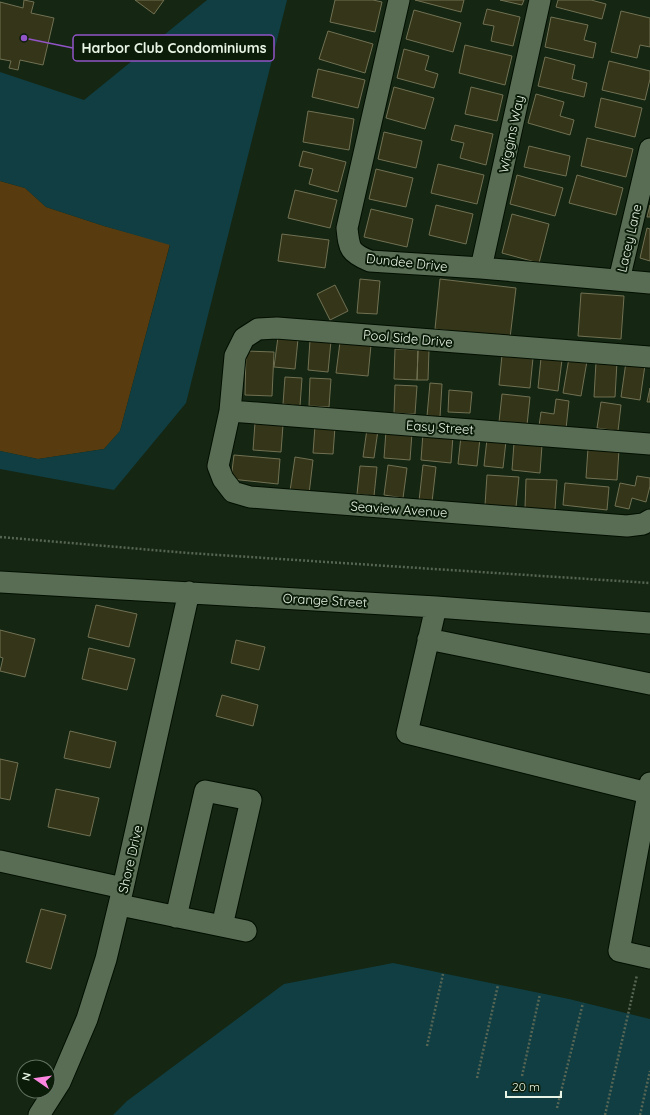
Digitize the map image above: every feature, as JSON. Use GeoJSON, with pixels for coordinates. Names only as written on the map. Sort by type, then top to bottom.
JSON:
{"type":"FeatureCollection","features":[{"type":"Feature","properties":{"kind":"street","name":"Dundee Drive"},"geometry":{"type":"LineString","coordinates":[[399,0],[347,228],[349,245],[356,255],[370,261],[481,268],[650,283]]}},
{"type":"Feature","properties":{"kind":"street","name":"Wiggins Way"},"geometry":{"type":"LineString","coordinates":[[481,268],[540,0]]}},
{"type":"Feature","properties":{"kind":"street","name":"Lacey Lane"},"geometry":{"type":"LineString","coordinates":[[619,280],[650,149]]}},
{"type":"Feature","properties":{"kind":"street","name":"Pool Side Drive"},"geometry":{"type":"LineString","coordinates":[[230,411],[235,356],[244,338],[258,330],[277,328],[650,357]]}},
{"type":"Feature","properties":{"kind":"street","name":"Easy Street"},"geometry":{"type":"LineString","coordinates":[[230,411],[650,444]]}},
{"type":"Feature","properties":{"kind":"street","name":"Seaview Avenue"},"geometry":{"type":"LineString","coordinates":[[230,411],[218,466],[223,479],[233,492],[250,497],[627,526],[643,524],[650,520]]}},
{"type":"Feature","properties":{"kind":"street","name":"Orange Street"},"geometry":{"type":"LineString","coordinates":[[0,582],[436,607],[650,623]]}},
{"type":"Feature","properties":{"kind":"street","name":"Shore Drive"},"geometry":{"type":"LineString","coordinates":[[39,1115],[60,1082],[87,1020],[106,959],[122,896],[189,592]]}},
{"type":"Feature","properties":{"kind":"street"},"geometry":{"type":"LineString","coordinates":[[436,607],[407,733],[649,790],[619,951],[646,957]]}},
{"type":"Feature","properties":{"kind":"street"},"geometry":{"type":"LineString","coordinates":[[428,639],[650,684]]}},
{"type":"Feature","properties":{"kind":"street"},"geometry":{"type":"LineString","coordinates":[[176,917],[206,791],[251,800],[222,926]]}},
{"type":"Feature","properties":{"kind":"street"},"geometry":{"type":"LineString","coordinates":[[0,861],[122,896],[176,917],[246,931]]}},
{"type":"Feature","properties":{"kind":"path"},"geometry":{"type":"LineString","coordinates":[[0,537],[188,553],[650,583]]}},
{"type":"Feature","properties":{"kind":"path"},"geometry":{"type":"LineString","coordinates":[[605,1115],[646,957]]}},
{"type":"Feature","properties":{"kind":"path"},"geometry":{"type":"LineString","coordinates":[[427,1046],[443,974]]}},
{"type":"Feature","properties":{"kind":"path"},"geometry":{"type":"LineString","coordinates":[[477,1078],[498,985]]}},
{"type":"Feature","properties":{"kind":"path"},"geometry":{"type":"LineString","coordinates":[[522,1076],[540,994]]}},
{"type":"Feature","properties":{"kind":"path"},"geometry":{"type":"LineString","coordinates":[[557,1108],[583,1002]]}},
{"type":"Feature","properties":{"kind":"path"},"geometry":{"type":"LineString","coordinates":[[640,1115],[650,1070]]}},
{"type":"Feature","properties":{"kind":"shaded area"},"geometry":{"type":"Polygon","coordinates":[[[0,181],[25,188],[46,207],[104,226],[170,244],[120,431],[104,449],[38,459],[0,451],[0,181]]]}},
{"type":"Feature","properties":{"kind":"water"},"geometry":{"type":"Polygon","coordinates":[[[207,0],[287,0],[186,403],[114,490],[0,469],[0,451],[38,459],[104,449],[120,431],[170,245],[46,207],[25,188],[0,181],[0,72],[84,100],[207,0]]]}},
{"type":"Feature","properties":{"kind":"water"},"geometry":{"type":"Polygon","coordinates":[[[393,963],[569,999],[650,1019],[650,1115],[113,1115],[127,1101],[284,984],[393,963]]]}},
{"type":"Feature","properties":{"kind":"building"},"geometry":{"type":"Polygon","coordinates":[[[24,0],[34,2],[31,13],[54,18],[43,65],[20,60],[18,70],[9,68],[11,61],[0,59],[0,2],[23,8],[24,0]]]}},
{"type":"Feature","properties":{"kind":"building"},"geometry":{"type":"Polygon","coordinates":[[[135,0],[164,0],[154,14],[135,0]]]}},
{"type":"Feature","properties":{"kind":"building"},"geometry":{"type":"Polygon","coordinates":[[[335,0],[373,0],[382,2],[375,32],[330,22],[335,0]]]}},
{"type":"Feature","properties":{"kind":"building"},"geometry":{"type":"Polygon","coordinates":[[[415,0],[464,0],[461,12],[415,0]]]}},
{"type":"Feature","properties":{"kind":"building"},"geometry":{"type":"Polygon","coordinates":[[[500,0],[524,0],[522,5],[500,0]]]}},
{"type":"Feature","properties":{"kind":"building"},"geometry":{"type":"Polygon","coordinates":[[[558,0],[591,0],[606,4],[602,19],[556,7],[558,0]]]}},
{"type":"Feature","properties":{"kind":"building"},"geometry":{"type":"Polygon","coordinates":[[[487,9],[520,17],[513,46],[491,41],[494,26],[483,24],[487,9]]]}},
{"type":"Feature","properties":{"kind":"building"},"geometry":{"type":"Polygon","coordinates":[[[414,10],[461,23],[453,52],[406,39],[414,10]]]}},
{"type":"Feature","properties":{"kind":"building"},"geometry":{"type":"Polygon","coordinates":[[[621,11],[650,18],[650,47],[640,45],[637,58],[611,52],[621,11]]]}},
{"type":"Feature","properties":{"kind":"building"},"geometry":{"type":"Polygon","coordinates":[[[551,17],[588,25],[584,40],[596,43],[593,58],[545,47],[551,17]]]}},
{"type":"Feature","properties":{"kind":"building"},"geometry":{"type":"Polygon","coordinates":[[[328,31],[373,44],[365,73],[319,59],[328,31]]]}},
{"type":"Feature","properties":{"kind":"building"},"geometry":{"type":"Polygon","coordinates":[[[465,45],[512,56],[505,85],[459,73],[465,45]]]}},
{"type":"Feature","properties":{"kind":"building"},"geometry":{"type":"Polygon","coordinates":[[[404,49],[429,56],[425,70],[438,74],[434,88],[397,78],[404,49]]]}},
{"type":"Feature","properties":{"kind":"building"},"geometry":{"type":"Polygon","coordinates":[[[545,57],[575,65],[572,79],[587,83],[584,97],[538,86],[545,57]]]}},
{"type":"Feature","properties":{"kind":"building"},"geometry":{"type":"Polygon","coordinates":[[[609,61],[650,71],[650,79],[645,100],[602,90],[609,61]]]}},
{"type":"Feature","properties":{"kind":"building"},"geometry":{"type":"Polygon","coordinates":[[[318,69],[365,80],[358,108],[312,97],[318,69]]]}},
{"type":"Feature","properties":{"kind":"building"},"geometry":{"type":"Polygon","coordinates":[[[394,87],[434,98],[425,129],[386,118],[394,87]]]}},
{"type":"Feature","properties":{"kind":"building"},"geometry":{"type":"Polygon","coordinates":[[[471,87],[503,95],[497,121],[465,114],[471,87]]]}},
{"type":"Feature","properties":{"kind":"building"},"geometry":{"type":"Polygon","coordinates":[[[536,94],[564,102],[560,116],[574,120],[570,135],[528,123],[536,94]]]}},
{"type":"Feature","properties":{"kind":"building"},"geometry":{"type":"Polygon","coordinates":[[[601,98],[642,108],[635,137],[595,127],[601,98]]]}},
{"type":"Feature","properties":{"kind":"building"},"geometry":{"type":"Polygon","coordinates":[[[308,111],[354,119],[349,150],[303,142],[308,111]]]}},
{"type":"Feature","properties":{"kind":"building"},"geometry":{"type":"Polygon","coordinates":[[[455,125],[493,134],[486,165],[460,158],[464,143],[451,140],[455,125]]]}},
{"type":"Feature","properties":{"kind":"building"},"geometry":{"type":"Polygon","coordinates":[[[384,132],[422,141],[416,168],[378,159],[384,132]]]}},
{"type":"Feature","properties":{"kind":"building"},"geometry":{"type":"Polygon","coordinates":[[[587,138],[633,149],[626,177],[581,166],[587,138]]]}},
{"type":"Feature","properties":{"kind":"building"},"geometry":{"type":"Polygon","coordinates":[[[529,146],[570,156],[566,176],[524,167],[529,146]]]}},
{"type":"Feature","properties":{"kind":"building"},"geometry":{"type":"Polygon","coordinates":[[[303,151],[346,162],[338,192],[309,184],[313,169],[299,166],[303,151]]]}},
{"type":"Feature","properties":{"kind":"building"},"geometry":{"type":"Polygon","coordinates":[[[438,164],[484,175],[477,204],[431,193],[438,164]]]}},
{"type":"Feature","properties":{"kind":"building"},"geometry":{"type":"Polygon","coordinates":[[[376,169],[413,178],[406,207],[369,199],[376,169]]]}},
{"type":"Feature","properties":{"kind":"building"},"geometry":{"type":"Polygon","coordinates":[[[517,175],[563,188],[555,216],[510,204],[517,175]]]}},
{"type":"Feature","properties":{"kind":"building"},"geometry":{"type":"Polygon","coordinates":[[[577,175],[623,188],[616,215],[569,203],[577,175]]]}},
{"type":"Feature","properties":{"kind":"building"},"geometry":{"type":"Polygon","coordinates":[[[295,190],[337,200],[330,228],[288,218],[295,190]]]}},
{"type":"Feature","properties":{"kind":"building"},"geometry":{"type":"Polygon","coordinates":[[[436,205],[473,214],[466,244],[429,235],[436,205]]]}},
{"type":"Feature","properties":{"kind":"building"},"geometry":{"type":"Polygon","coordinates":[[[650,205],[650,217],[647,217],[650,205]]]}},
{"type":"Feature","properties":{"kind":"building"},"geometry":{"type":"Polygon","coordinates":[[[371,209],[413,219],[407,247],[364,237],[371,209]]]}},
{"type":"Feature","properties":{"kind":"building"},"geometry":{"type":"Polygon","coordinates":[[[512,214],[549,224],[539,263],[502,253],[512,214]]]}},
{"type":"Feature","properties":{"kind":"building"},"geometry":{"type":"Polygon","coordinates":[[[647,228],[650,229],[650,261],[640,258],[647,228]]]}},
{"type":"Feature","properties":{"kind":"building"},"geometry":{"type":"Polygon","coordinates":[[[282,234],[329,240],[325,268],[278,261],[282,234]]]}},
{"type":"Feature","properties":{"kind":"building"},"geometry":{"type":"Polygon","coordinates":[[[360,279],[380,281],[377,314],[357,313],[360,279]]]}},
{"type":"Feature","properties":{"kind":"building"},"geometry":{"type":"Polygon","coordinates":[[[440,279],[516,288],[510,338],[435,329],[440,279]]]}},
{"type":"Feature","properties":{"kind":"building"},"geometry":{"type":"Polygon","coordinates":[[[335,285],[348,311],[330,320],[317,294],[335,285]]]}},
{"type":"Feature","properties":{"kind":"building"},"geometry":{"type":"Polygon","coordinates":[[[581,293],[624,296],[621,339],[578,336],[581,293]]]}},
{"type":"Feature","properties":{"kind":"building"},"geometry":{"type":"Polygon","coordinates":[[[278,337],[298,339],[295,369],[274,367],[278,337]]]}},
{"type":"Feature","properties":{"kind":"building"},"geometry":{"type":"Polygon","coordinates":[[[310,340],[331,341],[328,372],[308,370],[310,340]]]}},
{"type":"Feature","properties":{"kind":"building"},"geometry":{"type":"Polygon","coordinates":[[[340,342],[371,345],[368,376],[336,373],[340,342]]]}},
{"type":"Feature","properties":{"kind":"building"},"geometry":{"type":"Polygon","coordinates":[[[395,349],[418,350],[417,380],[394,379],[395,349]]]}},
{"type":"Feature","properties":{"kind":"building"},"geometry":{"type":"Polygon","coordinates":[[[418,350],[429,350],[428,380],[417,380],[418,350]]]}},
{"type":"Feature","properties":{"kind":"building"},"geometry":{"type":"Polygon","coordinates":[[[246,351],[274,352],[272,396],[245,395],[246,351]]]}},
{"type":"Feature","properties":{"kind":"building"},"geometry":{"type":"Polygon","coordinates":[[[502,355],[533,358],[530,388],[499,385],[502,355]]]}},
{"type":"Feature","properties":{"kind":"building"},"geometry":{"type":"Polygon","coordinates":[[[541,358],[562,360],[558,391],[538,388],[541,358]]]}},
{"type":"Feature","properties":{"kind":"building"},"geometry":{"type":"Polygon","coordinates":[[[569,358],[587,361],[581,396],[563,393],[569,358]]]}},
{"type":"Feature","properties":{"kind":"building"},"geometry":{"type":"Polygon","coordinates":[[[596,362],[617,362],[615,397],[594,397],[596,362]]]}},
{"type":"Feature","properties":{"kind":"building"},"geometry":{"type":"Polygon","coordinates":[[[626,362],[645,365],[640,400],[621,397],[626,362]]]}},
{"type":"Feature","properties":{"kind":"building"},"geometry":{"type":"Polygon","coordinates":[[[285,377],[302,378],[300,406],[283,404],[285,377]]]}},
{"type":"Feature","properties":{"kind":"building"},"geometry":{"type":"Polygon","coordinates":[[[310,378],[331,379],[329,407],[309,406],[310,378]]]}},
{"type":"Feature","properties":{"kind":"building"},"geometry":{"type":"Polygon","coordinates":[[[430,383],[442,384],[440,417],[427,416],[430,383]]]}},
{"type":"Feature","properties":{"kind":"building"},"geometry":{"type":"Polygon","coordinates":[[[395,385],[417,386],[415,414],[394,413],[395,385]]]}},
{"type":"Feature","properties":{"kind":"building"},"geometry":{"type":"Polygon","coordinates":[[[650,388],[650,402],[647,402],[650,388]]]}},
{"type":"Feature","properties":{"kind":"building"},"geometry":{"type":"Polygon","coordinates":[[[449,390],[472,392],[470,413],[448,412],[449,390]]]}},
{"type":"Feature","properties":{"kind":"building"},"geometry":{"type":"Polygon","coordinates":[[[502,394],[530,397],[527,425],[499,422],[502,394]]]}},
{"type":"Feature","properties":{"kind":"building"},"geometry":{"type":"Polygon","coordinates":[[[556,399],[569,401],[566,429],[539,426],[541,412],[554,414],[556,399]]]}},
{"type":"Feature","properties":{"kind":"building"},"geometry":{"type":"Polygon","coordinates":[[[601,402],[621,405],[618,431],[597,428],[601,402]]]}},
{"type":"Feature","properties":{"kind":"building"},"geometry":{"type":"Polygon","coordinates":[[[255,423],[283,425],[281,452],[253,450],[255,423]]]}},
{"type":"Feature","properties":{"kind":"building"},"geometry":{"type":"Polygon","coordinates":[[[315,426],[335,427],[333,454],[313,453],[315,426]]]}},
{"type":"Feature","properties":{"kind":"building"},"geometry":{"type":"Polygon","coordinates":[[[367,429],[378,430],[374,458],[363,457],[367,429]]]}},
{"type":"Feature","properties":{"kind":"building"},"geometry":{"type":"Polygon","coordinates":[[[386,431],[412,433],[410,460],[384,458],[386,431]]]}},
{"type":"Feature","properties":{"kind":"building"},"geometry":{"type":"Polygon","coordinates":[[[423,433],[453,436],[451,463],[421,460],[423,433]]]}},
{"type":"Feature","properties":{"kind":"building"},"geometry":{"type":"Polygon","coordinates":[[[461,436],[480,438],[477,466],[458,464],[461,436]]]}},
{"type":"Feature","properties":{"kind":"building"},"geometry":{"type":"Polygon","coordinates":[[[487,439],[506,441],[503,468],[484,466],[487,439]]]}},
{"type":"Feature","properties":{"kind":"building"},"geometry":{"type":"Polygon","coordinates":[[[514,443],[542,445],[540,473],[512,470],[514,443]]]}},
{"type":"Feature","properties":{"kind":"building"},"geometry":{"type":"Polygon","coordinates":[[[588,448],[619,450],[617,480],[586,478],[588,448]]]}},
{"type":"Feature","properties":{"kind":"building"},"geometry":{"type":"Polygon","coordinates":[[[234,455],[280,459],[278,484],[231,479],[234,455]]]}},
{"type":"Feature","properties":{"kind":"building"},"geometry":{"type":"Polygon","coordinates":[[[295,457],[313,460],[309,494],[290,491],[295,457]]]}},
{"type":"Feature","properties":{"kind":"building"},"geometry":{"type":"Polygon","coordinates":[[[388,465],[407,468],[403,498],[384,495],[388,465]]]}},
{"type":"Feature","properties":{"kind":"building"},"geometry":{"type":"Polygon","coordinates":[[[423,465],[436,467],[432,502],[419,501],[423,465]]]}},
{"type":"Feature","properties":{"kind":"building"},"geometry":{"type":"Polygon","coordinates":[[[360,466],[377,467],[374,496],[357,494],[360,466]]]}},
{"type":"Feature","properties":{"kind":"building"},"geometry":{"type":"Polygon","coordinates":[[[487,475],[519,477],[516,507],[485,505],[487,475]]]}},
{"type":"Feature","properties":{"kind":"building"},"geometry":{"type":"Polygon","coordinates":[[[637,476],[650,478],[650,486],[646,502],[632,498],[629,509],[615,506],[620,483],[635,486],[637,476]]]}},
{"type":"Feature","properties":{"kind":"building"},"geometry":{"type":"Polygon","coordinates":[[[526,479],[557,480],[555,510],[525,508],[526,479]]]}},
{"type":"Feature","properties":{"kind":"building"},"geometry":{"type":"Polygon","coordinates":[[[565,483],[609,487],[607,510],[563,505],[565,483]]]}},
{"type":"Feature","properties":{"kind":"building"},"geometry":{"type":"Polygon","coordinates":[[[96,605],[137,614],[129,647],[88,637],[96,605]]]}},
{"type":"Feature","properties":{"kind":"building"},"geometry":{"type":"Polygon","coordinates":[[[0,630],[35,639],[25,677],[0,671],[3,658],[0,657],[0,630]]]}},
{"type":"Feature","properties":{"kind":"building"},"geometry":{"type":"Polygon","coordinates":[[[236,640],[265,647],[259,670],[231,663],[236,640]]]}},
{"type":"Feature","properties":{"kind":"building"},"geometry":{"type":"Polygon","coordinates":[[[89,648],[135,659],[127,690],[82,679],[89,648]]]}},
{"type":"Feature","properties":{"kind":"building"},"geometry":{"type":"Polygon","coordinates":[[[222,695],[258,705],[253,726],[216,716],[222,695]]]}},
{"type":"Feature","properties":{"kind":"building"},"geometry":{"type":"Polygon","coordinates":[[[70,731],[116,742],[110,768],[64,758],[70,731]]]}},
{"type":"Feature","properties":{"kind":"building"},"geometry":{"type":"Polygon","coordinates":[[[0,759],[18,763],[10,800],[0,798],[0,759]]]}},
{"type":"Feature","properties":{"kind":"building"},"geometry":{"type":"Polygon","coordinates":[[[56,789],[99,798],[90,836],[48,827],[56,789]]]}},
{"type":"Feature","properties":{"kind":"building"},"geometry":{"type":"Polygon","coordinates":[[[41,909],[66,915],[51,969],[26,962],[41,909]]]}},
{"type":"Feature","properties":{"kind":"place","name":"Harbor Club Condominiums"},"geometry":{"type":"Point","coordinates":[24,38]}}]}
